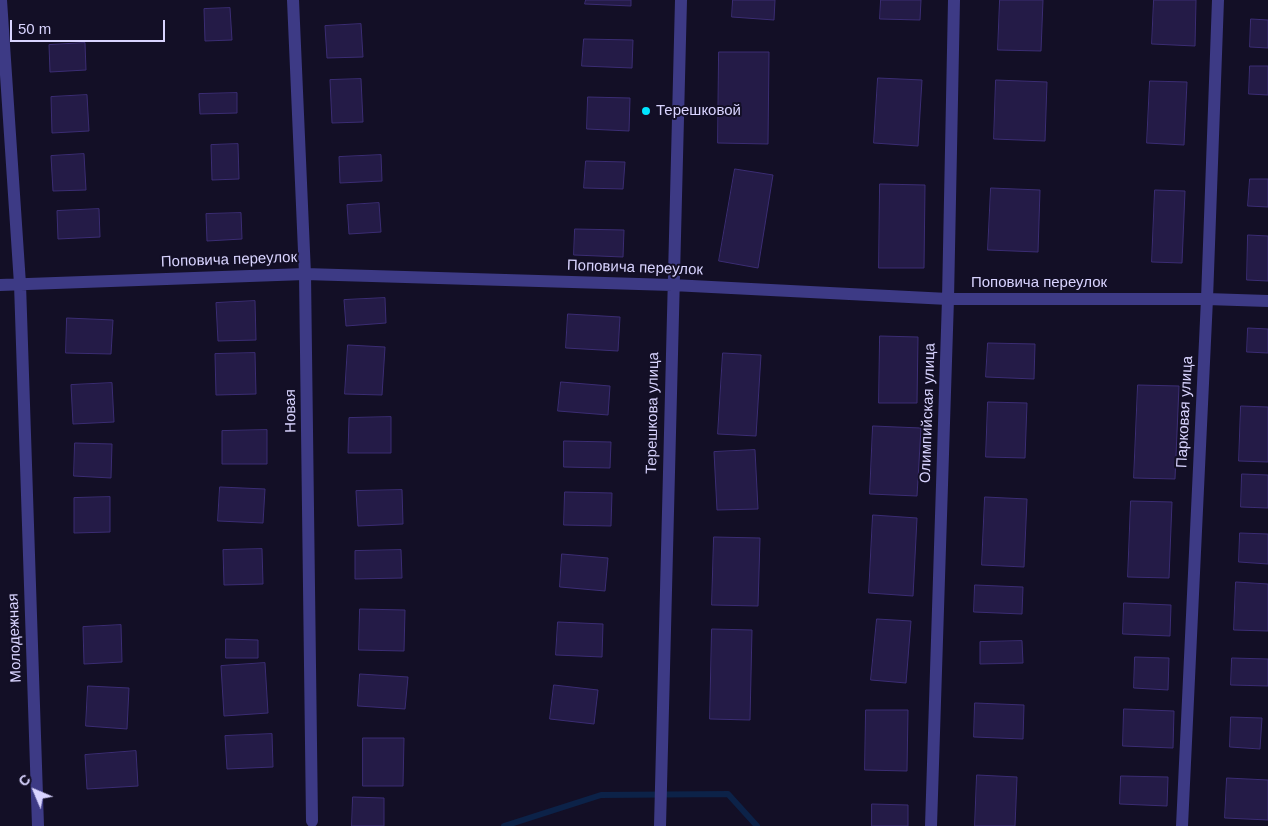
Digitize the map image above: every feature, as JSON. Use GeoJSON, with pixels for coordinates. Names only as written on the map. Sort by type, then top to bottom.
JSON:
{"type":"FeatureCollection","features":[{"type":"Feature","properties":{"kind":"street","name":"Молодежная"},"geometry":{"type":"LineString","coordinates":[[1,0],[20,284],[38,826]]}},
{"type":"Feature","properties":{"kind":"street","name":"Новая"},"geometry":{"type":"LineString","coordinates":[[293,0],[305,274],[312,821]]}},
{"type":"Feature","properties":{"kind":"street","name":"Терешкова улица"},"geometry":{"type":"LineString","coordinates":[[660,826],[672,285],[681,0]]}},
{"type":"Feature","properties":{"kind":"street","name":"Олимпийская улица"},"geometry":{"type":"LineString","coordinates":[[931,826],[948,299],[954,0]]}},
{"type":"Feature","properties":{"kind":"street","name":"Парковая улица"},"geometry":{"type":"LineString","coordinates":[[1182,826],[1207,299],[1218,0]]}},
{"type":"Feature","properties":{"kind":"street","name":"Поповича переулок"},"geometry":{"type":"LineString","coordinates":[[0,285],[305,274],[672,285],[948,299],[1207,299],[1268,301]]}},
{"type":"Feature","properties":{"kind":"building"},"geometry":{"type":"Polygon","coordinates":[[[586,0],[631,0],[631,6],[585,4],[586,0]]]}},
{"type":"Feature","properties":{"kind":"building"},"geometry":{"type":"Polygon","coordinates":[[[733,0],[775,0],[774,20],[732,17],[733,0]]]}},
{"type":"Feature","properties":{"kind":"building"},"geometry":{"type":"Polygon","coordinates":[[[881,0],[921,0],[920,20],[880,19],[881,0]]]}},
{"type":"Feature","properties":{"kind":"building"},"geometry":{"type":"Polygon","coordinates":[[[1000,0],[1043,0],[1041,51],[998,50],[1000,0]]]}},
{"type":"Feature","properties":{"kind":"building"},"geometry":{"type":"Polygon","coordinates":[[[1154,0],[1196,0],[1195,46],[1152,44],[1154,0]]]}},
{"type":"Feature","properties":{"kind":"building"},"geometry":{"type":"Polygon","coordinates":[[[230,8],[232,40],[205,41],[204,9],[230,8]]]}},
{"type":"Feature","properties":{"kind":"building"},"geometry":{"type":"Polygon","coordinates":[[[1251,19],[1268,20],[1268,48],[1250,47],[1251,19]]]}},
{"type":"Feature","properties":{"kind":"building"},"geometry":{"type":"Polygon","coordinates":[[[361,24],[363,57],[327,58],[325,26],[361,24]]]}},
{"type":"Feature","properties":{"kind":"building"},"geometry":{"type":"Polygon","coordinates":[[[584,39],[633,40],[632,68],[582,66],[584,39]]]}},
{"type":"Feature","properties":{"kind":"building"},"geometry":{"type":"Polygon","coordinates":[[[85,43],[86,70],[50,72],[49,45],[85,43]]]}},
{"type":"Feature","properties":{"kind":"building"},"geometry":{"type":"Polygon","coordinates":[[[719,52],[769,52],[768,144],[718,143],[719,52]]]}},
{"type":"Feature","properties":{"kind":"building"},"geometry":{"type":"Polygon","coordinates":[[[1250,66],[1268,66],[1268,95],[1249,94],[1250,66]]]}},
{"type":"Feature","properties":{"kind":"building"},"geometry":{"type":"Polygon","coordinates":[[[878,78],[922,80],[918,146],[874,143],[878,78]]]}},
{"type":"Feature","properties":{"kind":"building"},"geometry":{"type":"Polygon","coordinates":[[[361,79],[363,122],[332,123],[330,80],[361,79]]]}},
{"type":"Feature","properties":{"kind":"building"},"geometry":{"type":"Polygon","coordinates":[[[996,80],[1047,82],[1045,141],[994,139],[996,80]]]}},
{"type":"Feature","properties":{"kind":"building"},"geometry":{"type":"Polygon","coordinates":[[[1150,81],[1187,82],[1184,145],[1147,143],[1150,81]]]}},
{"type":"Feature","properties":{"kind":"building"},"geometry":{"type":"Polygon","coordinates":[[[237,93],[237,113],[200,114],[199,94],[237,93]]]}},
{"type":"Feature","properties":{"kind":"building"},"geometry":{"type":"Polygon","coordinates":[[[87,95],[89,131],[52,133],[51,97],[87,95]]]}},
{"type":"Feature","properties":{"kind":"building"},"geometry":{"type":"Polygon","coordinates":[[[588,97],[630,98],[629,131],[587,129],[588,97]]]}},
{"type":"Feature","properties":{"kind":"building"},"geometry":{"type":"Polygon","coordinates":[[[238,144],[239,179],[212,180],[211,145],[238,144]]]}},
{"type":"Feature","properties":{"kind":"building"},"geometry":{"type":"Polygon","coordinates":[[[84,154],[86,190],[53,191],[51,156],[84,154]]]}},
{"type":"Feature","properties":{"kind":"building"},"geometry":{"type":"Polygon","coordinates":[[[381,155],[382,181],[340,183],[339,157],[381,155]]]}},
{"type":"Feature","properties":{"kind":"building"},"geometry":{"type":"Polygon","coordinates":[[[586,161],[625,162],[623,189],[584,188],[586,161]]]}},
{"type":"Feature","properties":{"kind":"building"},"geometry":{"type":"Polygon","coordinates":[[[735,169],[773,175],[758,268],[719,261],[735,169]]]}},
{"type":"Feature","properties":{"kind":"building"},"geometry":{"type":"Polygon","coordinates":[[[1250,179],[1268,179],[1268,207],[1248,206],[1250,179]]]}},
{"type":"Feature","properties":{"kind":"building"},"geometry":{"type":"Polygon","coordinates":[[[880,184],[925,185],[924,268],[879,268],[880,184]]]}},
{"type":"Feature","properties":{"kind":"building"},"geometry":{"type":"Polygon","coordinates":[[[991,188],[1040,190],[1038,252],[988,250],[991,188]]]}},
{"type":"Feature","properties":{"kind":"building"},"geometry":{"type":"Polygon","coordinates":[[[1155,190],[1185,191],[1182,263],[1152,262],[1155,190]]]}},
{"type":"Feature","properties":{"kind":"building"},"geometry":{"type":"Polygon","coordinates":[[[379,203],[381,232],[349,234],[347,205],[379,203]]]}},
{"type":"Feature","properties":{"kind":"building"},"geometry":{"type":"Polygon","coordinates":[[[99,209],[100,237],[58,239],[57,211],[99,209]]]}},
{"type":"Feature","properties":{"kind":"building"},"geometry":{"type":"Polygon","coordinates":[[[241,213],[242,239],[207,241],[206,214],[241,213]]]}},
{"type":"Feature","properties":{"kind":"building"},"geometry":{"type":"Polygon","coordinates":[[[575,229],[624,230],[623,257],[574,255],[575,229]]]}},
{"type":"Feature","properties":{"kind":"building"},"geometry":{"type":"Polygon","coordinates":[[[1248,235],[1268,236],[1268,281],[1247,280],[1248,235]]]}},
{"type":"Feature","properties":{"kind":"building"},"geometry":{"type":"Polygon","coordinates":[[[385,298],[386,323],[346,326],[344,300],[385,298]]]}},
{"type":"Feature","properties":{"kind":"building"},"geometry":{"type":"Polygon","coordinates":[[[255,301],[256,340],[218,341],[216,303],[255,301]]]}},
{"type":"Feature","properties":{"kind":"building"},"geometry":{"type":"Polygon","coordinates":[[[568,314],[620,317],[618,351],[566,348],[568,314]]]}},
{"type":"Feature","properties":{"kind":"building"},"geometry":{"type":"Polygon","coordinates":[[[67,318],[113,320],[111,354],[66,353],[67,318]]]}},
{"type":"Feature","properties":{"kind":"building"},"geometry":{"type":"Polygon","coordinates":[[[1248,328],[1268,329],[1268,353],[1247,352],[1248,328]]]}},
{"type":"Feature","properties":{"kind":"building"},"geometry":{"type":"Polygon","coordinates":[[[880,336],[918,337],[917,403],[879,403],[880,336]]]}},
{"type":"Feature","properties":{"kind":"building"},"geometry":{"type":"Polygon","coordinates":[[[988,343],[1035,344],[1034,379],[986,377],[988,343]]]}},
{"type":"Feature","properties":{"kind":"building"},"geometry":{"type":"Polygon","coordinates":[[[348,345],[385,347],[382,395],[345,394],[348,345]]]}},
{"type":"Feature","properties":{"kind":"building"},"geometry":{"type":"Polygon","coordinates":[[[255,353],[256,394],[216,395],[215,354],[255,353]]]}},
{"type":"Feature","properties":{"kind":"building"},"geometry":{"type":"Polygon","coordinates":[[[723,353],[761,355],[756,436],[718,434],[723,353]]]}},
{"type":"Feature","properties":{"kind":"building"},"geometry":{"type":"Polygon","coordinates":[[[561,382],[610,386],[608,415],[558,411],[561,382]]]}},
{"type":"Feature","properties":{"kind":"building"},"geometry":{"type":"Polygon","coordinates":[[[112,383],[114,422],[73,424],[71,385],[112,383]]]}},
{"type":"Feature","properties":{"kind":"building"},"geometry":{"type":"Polygon","coordinates":[[[1138,385],[1179,386],[1175,479],[1134,478],[1138,385]]]}},
{"type":"Feature","properties":{"kind":"building"},"geometry":{"type":"Polygon","coordinates":[[[988,402],[1027,403],[1025,458],[986,457],[988,402]]]}},
{"type":"Feature","properties":{"kind":"building"},"geometry":{"type":"Polygon","coordinates":[[[1241,406],[1268,407],[1268,462],[1239,461],[1241,406]]]}},
{"type":"Feature","properties":{"kind":"building"},"geometry":{"type":"Polygon","coordinates":[[[391,417],[391,453],[348,453],[349,418],[391,417]]]}},
{"type":"Feature","properties":{"kind":"building"},"geometry":{"type":"Polygon","coordinates":[[[873,426],[921,428],[917,496],[870,494],[873,426]]]}},
{"type":"Feature","properties":{"kind":"building"},"geometry":{"type":"Polygon","coordinates":[[[267,430],[267,464],[222,464],[222,431],[267,430]]]}},
{"type":"Feature","properties":{"kind":"building"},"geometry":{"type":"Polygon","coordinates":[[[564,441],[611,442],[610,468],[564,467],[564,441]]]}},
{"type":"Feature","properties":{"kind":"building"},"geometry":{"type":"Polygon","coordinates":[[[75,443],[112,444],[111,478],[74,476],[75,443]]]}},
{"type":"Feature","properties":{"kind":"building"},"geometry":{"type":"Polygon","coordinates":[[[755,450],[758,509],[717,510],[714,452],[755,450]]]}},
{"type":"Feature","properties":{"kind":"building"},"geometry":{"type":"Polygon","coordinates":[[[1242,474],[1268,475],[1268,508],[1241,507],[1242,474]]]}},
{"type":"Feature","properties":{"kind":"building"},"geometry":{"type":"Polygon","coordinates":[[[220,487],[265,489],[263,523],[218,521],[220,487]]]}},
{"type":"Feature","properties":{"kind":"building"},"geometry":{"type":"Polygon","coordinates":[[[402,490],[403,524],[358,526],[356,491],[402,490]]]}},
{"type":"Feature","properties":{"kind":"building"},"geometry":{"type":"Polygon","coordinates":[[[565,492],[612,493],[611,526],[564,525],[565,492]]]}},
{"type":"Feature","properties":{"kind":"building"},"geometry":{"type":"Polygon","coordinates":[[[110,497],[110,532],[74,533],[74,498],[110,497]]]}},
{"type":"Feature","properties":{"kind":"building"},"geometry":{"type":"Polygon","coordinates":[[[985,497],[1027,499],[1024,567],[982,565],[985,497]]]}},
{"type":"Feature","properties":{"kind":"building"},"geometry":{"type":"Polygon","coordinates":[[[1131,501],[1172,502],[1169,578],[1128,577],[1131,501]]]}},
{"type":"Feature","properties":{"kind":"building"},"geometry":{"type":"Polygon","coordinates":[[[873,515],[917,518],[913,596],[869,593],[873,515]]]}},
{"type":"Feature","properties":{"kind":"building"},"geometry":{"type":"Polygon","coordinates":[[[1240,533],[1268,534],[1268,564],[1239,562],[1240,533]]]}},
{"type":"Feature","properties":{"kind":"building"},"geometry":{"type":"Polygon","coordinates":[[[714,537],[760,538],[758,606],[712,605],[714,537]]]}},
{"type":"Feature","properties":{"kind":"building"},"geometry":{"type":"Polygon","coordinates":[[[262,549],[263,584],[224,585],[223,550],[262,549]]]}},
{"type":"Feature","properties":{"kind":"building"},"geometry":{"type":"Polygon","coordinates":[[[401,550],[402,578],[355,579],[355,551],[401,550]]]}},
{"type":"Feature","properties":{"kind":"building"},"geometry":{"type":"Polygon","coordinates":[[[562,554],[608,558],[605,591],[560,587],[562,554]]]}},
{"type":"Feature","properties":{"kind":"building"},"geometry":{"type":"Polygon","coordinates":[[[1236,582],[1268,584],[1268,631],[1234,630],[1236,582]]]}},
{"type":"Feature","properties":{"kind":"building"},"geometry":{"type":"Polygon","coordinates":[[[975,585],[1023,587],[1022,614],[974,612],[975,585]]]}},
{"type":"Feature","properties":{"kind":"building"},"geometry":{"type":"Polygon","coordinates":[[[1124,603],[1171,605],[1170,636],[1123,634],[1124,603]]]}},
{"type":"Feature","properties":{"kind":"building"},"geometry":{"type":"Polygon","coordinates":[[[360,609],[405,610],[404,651],[359,650],[360,609]]]}},
{"type":"Feature","properties":{"kind":"building"},"geometry":{"type":"Polygon","coordinates":[[[877,619],[911,621],[906,683],[871,680],[877,619]]]}},
{"type":"Feature","properties":{"kind":"building"},"geometry":{"type":"Polygon","coordinates":[[[558,622],[603,624],[602,657],[556,655],[558,622]]]}},
{"type":"Feature","properties":{"kind":"building"},"geometry":{"type":"Polygon","coordinates":[[[121,625],[122,662],[84,664],[83,627],[121,625]]]}},
{"type":"Feature","properties":{"kind":"building"},"geometry":{"type":"Polygon","coordinates":[[[712,629],[752,630],[750,720],[710,719],[712,629]]]}},
{"type":"Feature","properties":{"kind":"building"},"geometry":{"type":"Polygon","coordinates":[[[226,639],[258,640],[258,658],[226,658],[226,639]]]}},
{"type":"Feature","properties":{"kind":"building"},"geometry":{"type":"Polygon","coordinates":[[[1022,641],[1023,663],[980,664],[980,642],[1022,641]]]}},
{"type":"Feature","properties":{"kind":"building"},"geometry":{"type":"Polygon","coordinates":[[[1135,657],[1169,658],[1168,690],[1134,688],[1135,657]]]}},
{"type":"Feature","properties":{"kind":"building"},"geometry":{"type":"Polygon","coordinates":[[[1232,658],[1268,659],[1268,686],[1231,685],[1232,658]]]}},
{"type":"Feature","properties":{"kind":"building"},"geometry":{"type":"Polygon","coordinates":[[[265,663],[268,713],[224,716],[221,666],[265,663]]]}},
{"type":"Feature","properties":{"kind":"building"},"geometry":{"type":"Polygon","coordinates":[[[360,674],[408,677],[405,709],[358,706],[360,674]]]}},
{"type":"Feature","properties":{"kind":"building"},"geometry":{"type":"Polygon","coordinates":[[[554,685],[598,690],[594,724],[550,719],[554,685]]]}},
{"type":"Feature","properties":{"kind":"building"},"geometry":{"type":"Polygon","coordinates":[[[88,686],[129,688],[127,729],[86,726],[88,686]]]}},
{"type":"Feature","properties":{"kind":"building"},"geometry":{"type":"Polygon","coordinates":[[[975,703],[1024,705],[1023,739],[974,737],[975,703]]]}},
{"type":"Feature","properties":{"kind":"building"},"geometry":{"type":"Polygon","coordinates":[[[1124,709],[1174,711],[1173,748],[1123,746],[1124,709]]]}},
{"type":"Feature","properties":{"kind":"building"},"geometry":{"type":"Polygon","coordinates":[[[866,710],[908,710],[907,771],[865,770],[866,710]]]}},
{"type":"Feature","properties":{"kind":"building"},"geometry":{"type":"Polygon","coordinates":[[[1231,717],[1262,718],[1260,749],[1230,747],[1231,717]]]}},
{"type":"Feature","properties":{"kind":"building"},"geometry":{"type":"Polygon","coordinates":[[[272,734],[273,767],[227,769],[225,736],[272,734]]]}},
{"type":"Feature","properties":{"kind":"building"},"geometry":{"type":"Polygon","coordinates":[[[363,738],[404,738],[403,786],[363,786],[363,738]]]}},
{"type":"Feature","properties":{"kind":"building"},"geometry":{"type":"Polygon","coordinates":[[[136,751],[138,786],[87,789],[85,755],[136,751]]]}},
{"type":"Feature","properties":{"kind":"building"},"geometry":{"type":"Polygon","coordinates":[[[977,775],[1017,777],[1015,826],[975,826],[977,775]]]}},
{"type":"Feature","properties":{"kind":"building"},"geometry":{"type":"Polygon","coordinates":[[[1121,776],[1168,777],[1167,806],[1120,804],[1121,776]]]}},
{"type":"Feature","properties":{"kind":"building"},"geometry":{"type":"Polygon","coordinates":[[[1227,778],[1268,780],[1268,820],[1225,818],[1227,778]]]}},
{"type":"Feature","properties":{"kind":"building"},"geometry":{"type":"Polygon","coordinates":[[[353,797],[384,798],[384,826],[352,826],[353,797]]]}},
{"type":"Feature","properties":{"kind":"building"},"geometry":{"type":"Polygon","coordinates":[[[872,804],[908,805],[908,826],[872,826],[872,804]]]}},
{"type":"Feature","properties":{"kind":"waterway"},"geometry":{"type":"LineString","coordinates":[[504,826],[601,795],[728,794],[757,826]]}},
{"type":"Feature","properties":{"kind":"place","name":"Терешковой"},"geometry":{"type":"Point","coordinates":[646,111]}}]}
